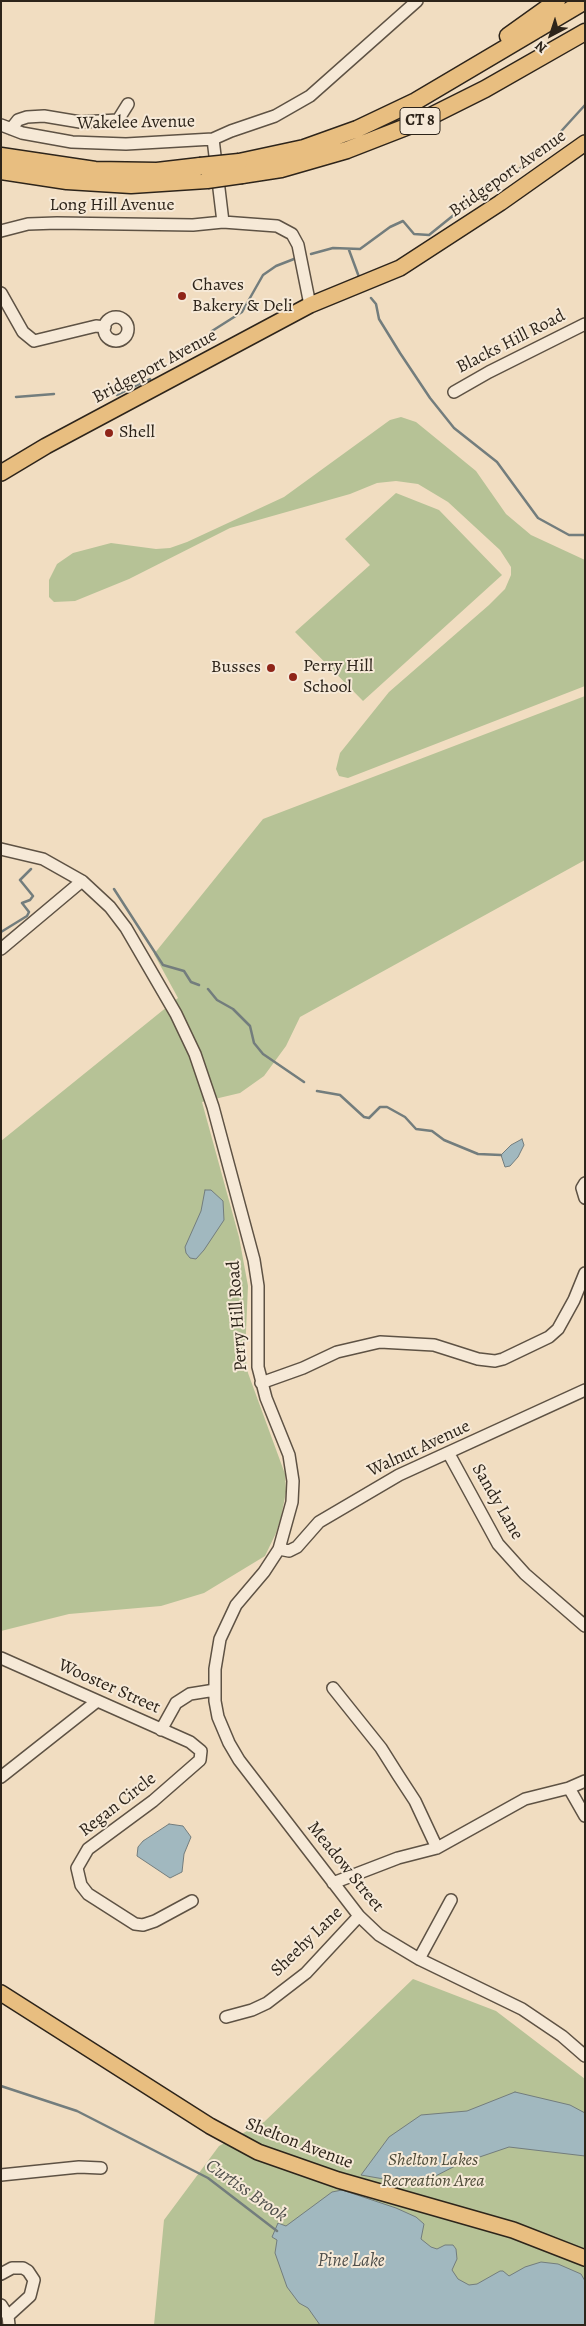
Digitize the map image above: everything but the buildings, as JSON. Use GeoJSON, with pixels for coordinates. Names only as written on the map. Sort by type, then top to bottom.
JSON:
{"type":"FeatureCollection","features":[{"type":"Feature","properties":{"kind":"highway"},"geometry":{"type":"LineString","coordinates":[[416,101],[557,1]]}},
{"type":"Feature","properties":{"kind":"highway","name":"CT 8"},"geometry":{"type":"LineString","coordinates":[[240,168],[357,129],[416,101],[585,1]]}},
{"type":"Feature","properties":{"kind":"highway","name":"CT 8"},"geometry":{"type":"LineString","coordinates":[[1,170],[68,182],[131,185],[240,168],[282,168],[347,150],[419,122],[485,89],[585,32]]}},
{"type":"Feature","properties":{"kind":"highway","name":"CT 8"},"geometry":{"type":"LineString","coordinates":[[1,156],[94,170],[204,173]]}},
{"type":"Feature","properties":{"kind":"main road","name":"Bridgeport Avenue"},"geometry":{"type":"LineString","coordinates":[[1,473],[53,443],[310,305],[400,268],[486,213],[585,143]]}},
{"type":"Feature","properties":{"kind":"main road","name":"Shelton Avenue"},"geometry":{"type":"LineString","coordinates":[[1,1993],[192,2115],[258,2152],[338,2180],[513,2230],[585,2258]]}},
{"type":"Feature","properties":{"kind":"street"},"geometry":{"type":"LineString","coordinates":[[223,222],[214,140],[231,131],[276,116],[310,96],[417,1]]}},
{"type":"Feature","properties":{"kind":"street"},"geometry":{"type":"LineString","coordinates":[[6,127],[27,117],[44,116],[80,122],[118,120],[128,104]]}},
{"type":"Feature","properties":{"kind":"street","name":"Wakelee Avenue"},"geometry":{"type":"LineString","coordinates":[[6,127],[72,142],[126,144],[214,140]]}},
{"type":"Feature","properties":{"kind":"street","name":"Long Hill Avenue"},"geometry":{"type":"LineString","coordinates":[[1,231],[28,224],[57,223],[193,225],[223,222],[269,224],[284,228],[292,234],[298,245],[310,305]]}},
{"type":"Feature","properties":{"kind":"street"},"geometry":{"type":"LineString","coordinates":[[1,293],[23,332],[34,341],[41,341],[96,326],[104,327]]}},
{"type":"Feature","properties":{"kind":"street","name":"Blacks Hill Road"},"geometry":{"type":"LineString","coordinates":[[454,392],[489,372],[585,324]]}},
{"type":"Feature","properties":{"kind":"street","name":"Perry Hill Road"},"geometry":{"type":"LineString","coordinates":[[1,848],[43,859],[82,881],[110,907],[126,928],[176,1014],[199,1066],[254,1260],[258,1286],[256,1352],[261,1384],[286,1442],[292,1472],[290,1514],[279,1549],[264,1572],[236,1605],[224,1630],[216,1657],[215,1690]]}},
{"type":"Feature","properties":{"kind":"street"},"geometry":{"type":"LineString","coordinates":[[3,948],[82,881]]}},
{"type":"Feature","properties":{"kind":"street"},"geometry":{"type":"LineString","coordinates":[[585,1183],[582,1188],[585,1198]]}},
{"type":"Feature","properties":{"kind":"street"},"geometry":{"type":"LineString","coordinates":[[261,1384],[303,1368],[337,1352],[380,1342],[434,1345],[478,1359],[495,1361],[503,1359],[549,1337],[558,1330],[574,1300],[585,1273]]}},
{"type":"Feature","properties":{"kind":"street","name":"Walnut Avenue"},"geometry":{"type":"LineString","coordinates":[[279,1549],[293,1549],[319,1522],[399,1475],[449,1454],[585,1390]]}},
{"type":"Feature","properties":{"kind":"street","name":"Sandy Lane"},"geometry":{"type":"LineString","coordinates":[[449,1454],[498,1544],[525,1574],[585,1626]]}},
{"type":"Feature","properties":{"kind":"street","name":"Wooster Street"},"geometry":{"type":"LineString","coordinates":[[1,1658],[96,1702],[190,1742],[201,1751]]}},
{"type":"Feature","properties":{"kind":"street"},"geometry":{"type":"LineString","coordinates":[[333,1688],[381,1748],[415,1801],[437,1848]]}},
{"type":"Feature","properties":{"kind":"street"},"geometry":{"type":"LineString","coordinates":[[161,1730],[176,1703],[190,1694],[215,1690]]}},
{"type":"Feature","properties":{"kind":"street","name":"Meadow Street"},"geometry":{"type":"LineString","coordinates":[[215,1690],[218,1717],[229,1743],[239,1760],[359,1916],[379,1935],[419,1959],[522,2008],[562,2036],[585,2056]]}},
{"type":"Feature","properties":{"kind":"street"},"geometry":{"type":"LineString","coordinates":[[1,1777],[96,1702]]}},
{"type":"Feature","properties":{"kind":"street","name":"Regan Circle"},"geometry":{"type":"LineString","coordinates":[[192,1901],[155,1921],[143,1925],[135,1924],[88,1894],[81,1885],[77,1868],[88,1849],[153,1801],[200,1760],[201,1751]]}},
{"type":"Feature","properties":{"kind":"street"},"geometry":{"type":"LineString","coordinates":[[333,1883],[398,1858],[437,1848],[525,1799],[569,1788],[585,1781]]}},
{"type":"Feature","properties":{"kind":"street"},"geometry":{"type":"LineString","coordinates":[[569,1788],[585,1816]]}},
{"type":"Feature","properties":{"kind":"street"},"geometry":{"type":"LineString","coordinates":[[419,1959],[451,1900]]}},
{"type":"Feature","properties":{"kind":"street","name":"Sheehy Lane"},"geometry":{"type":"LineString","coordinates":[[226,2017],[252,2010],[267,2003],[306,1973],[359,1916]]}},
{"type":"Feature","properties":{"kind":"street"},"geometry":{"type":"LineString","coordinates":[[1,2175],[79,2167],[101,2168]]}},
{"type":"Feature","properties":{"kind":"street"},"geometry":{"type":"LineString","coordinates":[[1,2274],[12,2268],[23,2268],[28,2271],[34,2280],[30,2296],[8,2320],[1,2305]]}},
{"type":"Feature","properties":{"kind":"green space"},"geometry":{"type":"Polygon","coordinates":[[[401,417],[416,422],[476,471],[506,514],[531,535],[585,560],[585,686],[348,778],[339,776],[336,769],[340,753],[389,692],[489,605],[505,589],[511,575],[511,567],[500,550],[448,502],[418,484],[396,481],[377,483],[350,494],[230,528],[129,579],[75,601],[54,602],[49,597],[49,580],[57,564],[73,553],[111,543],[156,549],[170,548],[187,542],[284,497],[390,420],[401,417]]]}},
{"type":"Feature","properties":{"kind":"green space"},"geometry":{"type":"Polygon","coordinates":[[[396,493],[439,510],[502,575],[363,701],[295,632],[370,565],[345,539],[396,493]]]}},
{"type":"Feature","properties":{"kind":"green space"},"geometry":{"type":"Polygon","coordinates":[[[585,696],[585,860],[300,1017],[286,1046],[264,1076],[240,1093],[202,1102],[239,1237],[248,1286],[245,1354],[248,1373],[285,1474],[286,1492],[281,1517],[265,1556],[204,1593],[161,1606],[69,1614],[1,1631],[1,1141],[178,998],[154,954],[263,819],[585,696]]]}},
{"type":"Feature","properties":{"kind":"green space","name":"Shelton Lakes Recreation Area"},"geometry":{"type":"Polygon","coordinates":[[[413,1979],[496,2011],[585,2079],[585,2325],[154,2325],[164,2220],[219,2146],[264,2122],[413,1979]]]}},
{"type":"Feature","properties":{"kind":"water"},"geometry":{"type":"Polygon","coordinates":[[[522,1139],[524,1145],[518,1157],[510,1166],[505,1167],[501,1155],[511,1145],[522,1139]]]}},
{"type":"Feature","properties":{"kind":"water"},"geometry":{"type":"Polygon","coordinates":[[[205,1190],[211,1190],[223,1201],[224,1220],[196,1259],[190,1258],[186,1253],[185,1247],[201,1211],[205,1190]]]}},
{"type":"Feature","properties":{"kind":"water"},"geometry":{"type":"Polygon","coordinates":[[[169,1824],[183,1826],[191,1837],[184,1854],[182,1872],[170,1878],[137,1856],[138,1847],[143,1841],[169,1824]]]}},
{"type":"Feature","properties":{"kind":"water"},"geometry":{"type":"Polygon","coordinates":[[[515,2092],[570,2105],[585,2113],[585,2156],[509,2147],[459,2164],[418,2185],[361,2175],[389,2137],[421,2115],[467,2111],[515,2092]]]}},
{"type":"Feature","properties":{"kind":"water","name":"Pine Lake"},"geometry":{"type":"Polygon","coordinates":[[[342,2190],[396,2208],[416,2217],[424,2224],[421,2239],[431,2247],[437,2249],[445,2245],[453,2245],[456,2249],[457,2259],[452,2270],[458,2279],[469,2285],[477,2284],[500,2271],[509,2276],[525,2267],[541,2262],[558,2264],[581,2274],[585,2281],[585,2325],[320,2325],[308,2308],[299,2303],[287,2287],[275,2253],[277,2240],[272,2237],[278,2223],[286,2226],[332,2192],[342,2190]]]}},
{"type":"Feature","properties":{"kind":"waterway"},"geometry":{"type":"LineString","coordinates":[[555,138],[585,105]]}},
{"type":"Feature","properties":{"kind":"waterway"},"geometry":{"type":"LineString","coordinates":[[518,170],[541,152]]}},
{"type":"Feature","properties":{"kind":"waterway"},"geometry":{"type":"LineString","coordinates":[[311,254],[333,248],[360,249],[390,227],[403,221],[414,234],[429,235],[491,185]]}},
{"type":"Feature","properties":{"kind":"waterway"},"geometry":{"type":"LineString","coordinates":[[349,250],[359,277]]}},
{"type":"Feature","properties":{"kind":"waterway"},"geometry":{"type":"LineString","coordinates":[[212,331],[242,312],[263,275],[276,266],[294,259]]}},
{"type":"Feature","properties":{"kind":"waterway"},"geometry":{"type":"LineString","coordinates":[[371,298],[376,304],[379,319],[400,353],[430,398],[454,428],[497,462],[538,518],[569,535],[585,535]]}},
{"type":"Feature","properties":{"kind":"waterway"},"geometry":{"type":"LineString","coordinates":[[117,395],[150,379]]}},
{"type":"Feature","properties":{"kind":"waterway"},"geometry":{"type":"LineString","coordinates":[[16,397],[54,394]]}},
{"type":"Feature","properties":{"kind":"waterway"},"geometry":{"type":"LineString","coordinates":[[1,932],[27,916],[29,912],[22,903],[30,900],[33,896],[20,880],[31,869]]}},
{"type":"Feature","properties":{"kind":"waterway"},"geometry":{"type":"LineString","coordinates":[[114,889],[163,965],[184,971],[191,982],[199,985]]}},
{"type":"Feature","properties":{"kind":"waterway"},"geometry":{"type":"LineString","coordinates":[[208,989],[217,1000],[233,1009],[250,1026],[254,1043],[263,1054],[304,1082]]}},
{"type":"Feature","properties":{"kind":"waterway"},"geometry":{"type":"LineString","coordinates":[[317,1091],[340,1095],[364,1117],[369,1118],[380,1107],[387,1107],[405,1117],[416,1129],[432,1131],[444,1140],[478,1154],[501,1155]]}},
{"type":"Feature","properties":{"kind":"waterway","name":"Curtiss Brook"},"geometry":{"type":"LineString","coordinates":[[1,2086],[77,2111],[208,2178],[277,2231]]}},
{"type":"Feature","properties":{"kind":"place","name":"Chaves Bakery & Deli"},"geometry":{"type":"Point","coordinates":[182,296]}},
{"type":"Feature","properties":{"kind":"place","name":"Shell"},"geometry":{"type":"Point","coordinates":[109,433]}},
{"type":"Feature","properties":{"kind":"place","name":"Busses"},"geometry":{"type":"Point","coordinates":[271,668]}},
{"type":"Feature","properties":{"kind":"place","name":"Perry Hill School"},"geometry":{"type":"Point","coordinates":[293,677]}}]}
